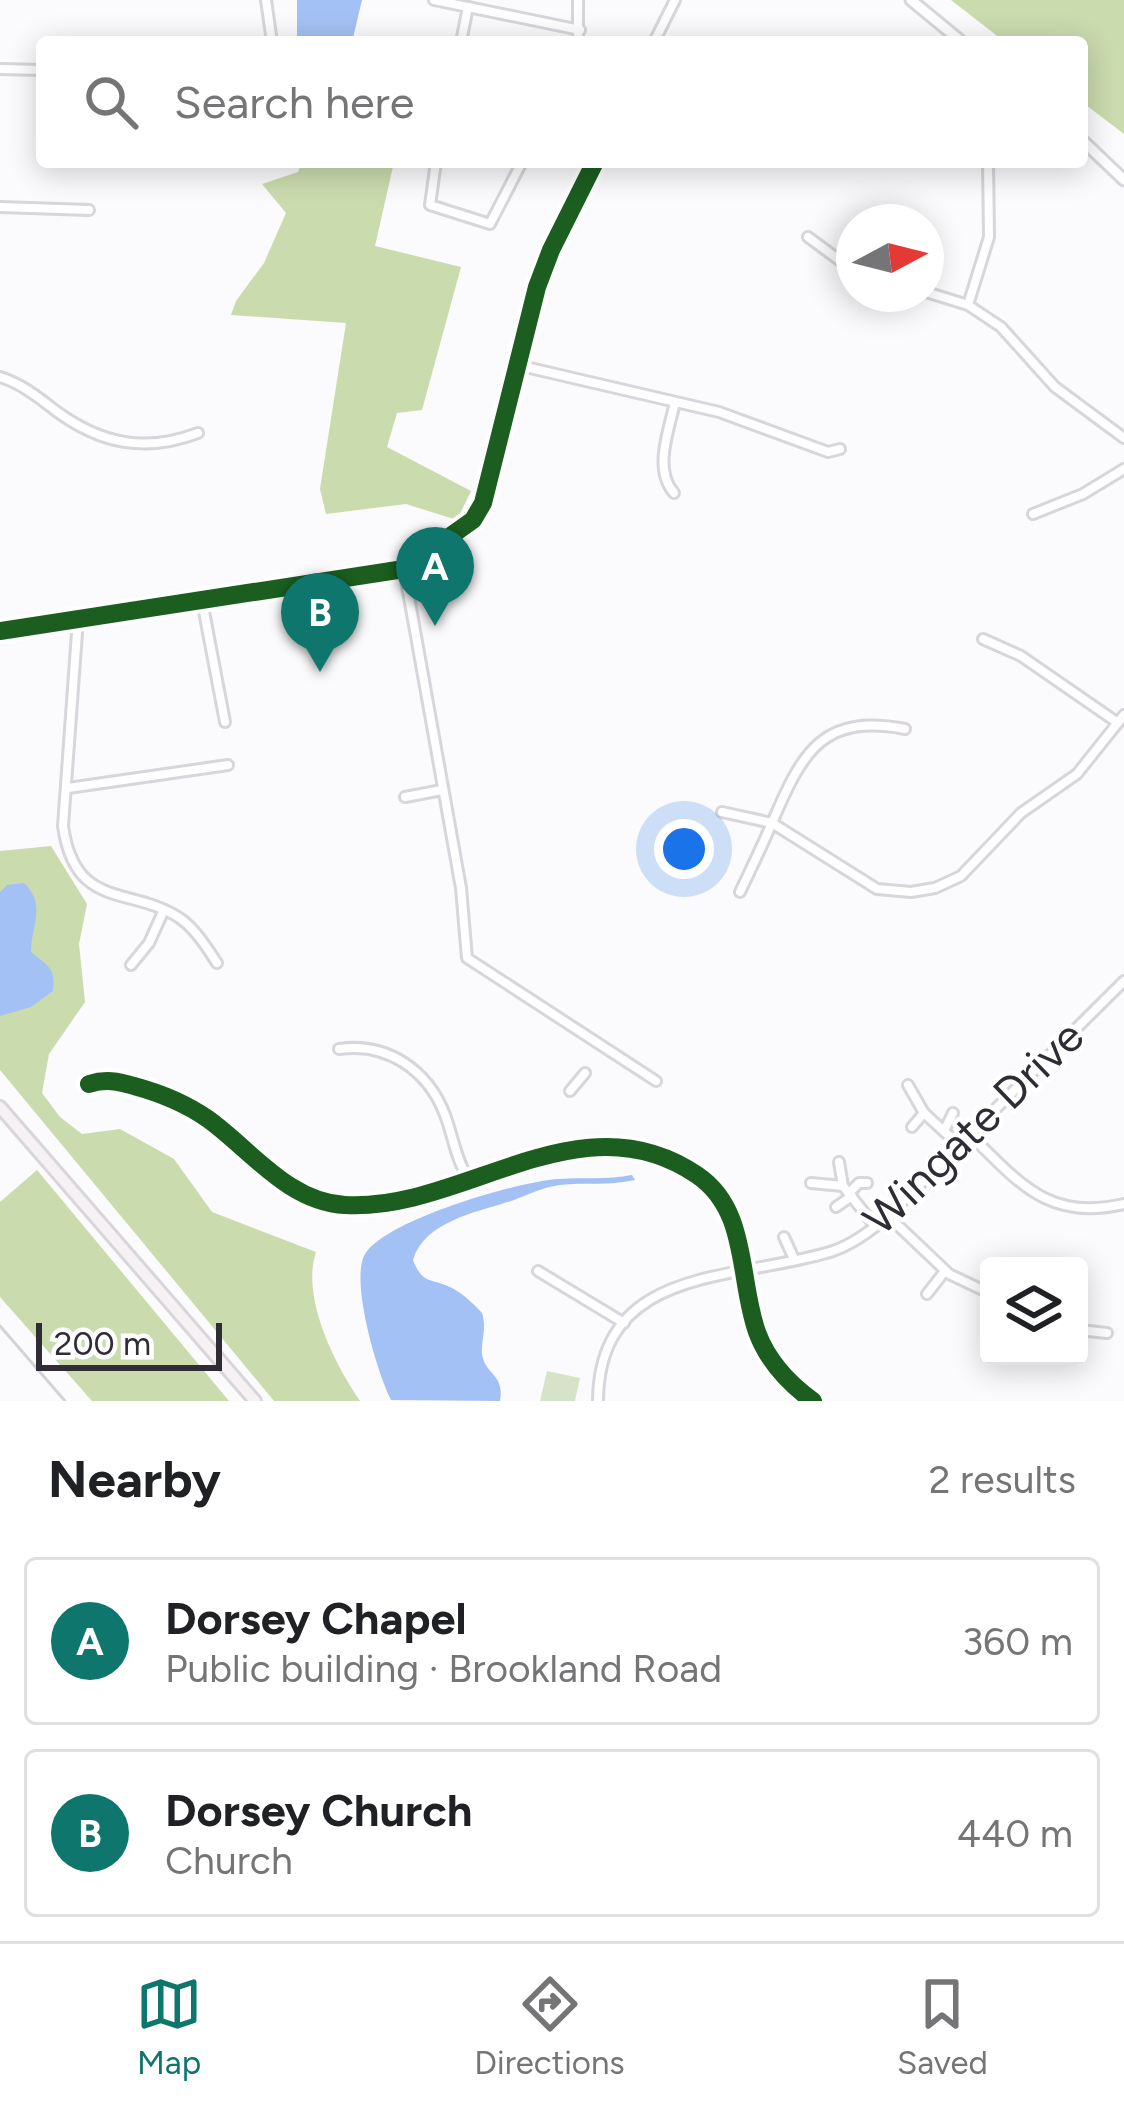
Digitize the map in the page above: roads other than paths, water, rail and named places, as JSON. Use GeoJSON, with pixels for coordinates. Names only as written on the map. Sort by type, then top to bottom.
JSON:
{"type":"FeatureCollection","features":[{"type":"Feature","properties":{"kind":"main road"},"geometry":{"type":"LineString","coordinates":[[3,1109],[255,1401]]}},
{"type":"Feature","properties":{"kind":"street"},"geometry":{"type":"LineString","coordinates":[[266,0],[271,36]]}},
{"type":"Feature","properties":{"kind":"street"},"geometry":{"type":"LineString","coordinates":[[434,0],[580,30]]}},
{"type":"Feature","properties":{"kind":"street"},"geometry":{"type":"LineString","coordinates":[[578,0],[579,36]]}},
{"type":"Feature","properties":{"kind":"street"},"geometry":{"type":"LineString","coordinates":[[657,36],[676,0]]}},
{"type":"Feature","properties":{"kind":"street"},"geometry":{"type":"LineString","coordinates":[[911,0],[955,36]]}},
{"type":"Feature","properties":{"kind":"street"},"geometry":{"type":"LineString","coordinates":[[461,36],[468,7]]}},
{"type":"Feature","properties":{"kind":"street"},"geometry":{"type":"LineString","coordinates":[[0,69],[36,70]]}},
{"type":"Feature","properties":{"kind":"street"},"geometry":{"type":"LineString","coordinates":[[1088,146],[1124,180]]}},
{"type":"Feature","properties":{"kind":"street"},"geometry":{"type":"LineString","coordinates":[[435,168],[430,205],[490,224],[519,168]]}},
{"type":"Feature","properties":{"kind":"street"},"geometry":{"type":"LineString","coordinates":[[0,631],[404,569],[480,512],[551,250],[592,168]]}},
{"type":"Feature","properties":{"kind":"street"},"geometry":{"type":"LineString","coordinates":[[968,305],[988,237],[988,168]]}},
{"type":"Feature","properties":{"kind":"street"},"geometry":{"type":"LineString","coordinates":[[0,207],[89,210]]}},
{"type":"Feature","properties":{"kind":"street"},"geometry":{"type":"LineString","coordinates":[[808,237],[836,258]]}},
{"type":"Feature","properties":{"kind":"street"},"geometry":{"type":"LineString","coordinates":[[944,298],[968,305],[1010,335],[1054,387],[1124,438]]}},
{"type":"Feature","properties":{"kind":"street"},"geometry":{"type":"LineString","coordinates":[[517,365],[675,402],[764,427],[828,452],[840,449]]}},
{"type":"Feature","properties":{"kind":"street"},"geometry":{"type":"LineString","coordinates":[[0,376],[106,440],[150,444],[198,433]]}},
{"type":"Feature","properties":{"kind":"street"},"geometry":{"type":"LineString","coordinates":[[674,493],[663,464],[675,402]]}},
{"type":"Feature","properties":{"kind":"street"},"geometry":{"type":"LineString","coordinates":[[1033,514],[1084,494],[1124,469]]}},
{"type":"Feature","properties":{"kind":"street"},"geometry":{"type":"LineString","coordinates":[[404,569],[459,877],[467,958],[656,1081]]}},
{"type":"Feature","properties":{"kind":"street"},"geometry":{"type":"LineString","coordinates":[[202,601],[225,722]]}},
{"type":"Feature","properties":{"kind":"street"},"geometry":{"type":"LineString","coordinates":[[78,619],[63,826],[73,862],[114,897],[180,918],[217,963]]}},
{"type":"Feature","properties":{"kind":"street"},"geometry":{"type":"LineString","coordinates":[[722,812],[772,823],[878,889],[935,888],[961,876],[1021,813],[1077,774],[1121,719],[1021,656],[983,639]]}},
{"type":"Feature","properties":{"kind":"street"},"geometry":{"type":"LineString","coordinates":[[740,892],[805,755],[823,739],[861,725],[904,729]]}},
{"type":"Feature","properties":{"kind":"street"},"geometry":{"type":"LineString","coordinates":[[68,788],[228,765]]}},
{"type":"Feature","properties":{"kind":"street"},"geometry":{"type":"LineString","coordinates":[[405,797],[442,790]]}},
{"type":"Feature","properties":{"kind":"street"},"geometry":{"type":"LineString","coordinates":[[131,965],[149,944],[163,912]]}},
{"type":"Feature","properties":{"kind":"street","name":"Wingate Drive"},"geometry":{"type":"LineString","coordinates":[[624,1323],[667,1289],[839,1249],[875,1226],[1124,981]]}},
{"type":"Feature","properties":{"kind":"street"},"geometry":{"type":"LineString","coordinates":[[339,1049],[382,1051],[418,1074],[441,1104],[468,1178]]}},
{"type":"Feature","properties":{"kind":"street"},"geometry":{"type":"LineString","coordinates":[[570,1090],[585,1073]]}},
{"type":"Feature","properties":{"kind":"street"},"geometry":{"type":"LineString","coordinates":[[89,1084],[117,1081],[185,1105],[283,1183],[333,1204],[376,1205],[579,1148],[611,1147],[651,1154],[686,1168],[712,1186],[738,1236],[752,1317],[763,1345],[782,1376],[814,1401]]}},
{"type":"Feature","properties":{"kind":"street"},"geometry":{"type":"LineString","coordinates":[[908,1085],[924,1113],[959,1145]]}},
{"type":"Feature","properties":{"kind":"street"},"geometry":{"type":"LineString","coordinates":[[944,1131],[953,1112]]}},
{"type":"Feature","properties":{"kind":"street"},"geometry":{"type":"LineString","coordinates":[[912,1127],[924,1113]]}},
{"type":"Feature","properties":{"kind":"street"},"geometry":{"type":"LineString","coordinates":[[970,1135],[1018,1183],[1047,1201],[1089,1209],[1124,1204]]}},
{"type":"Feature","properties":{"kind":"street"},"geometry":{"type":"LineString","coordinates":[[839,1162],[848,1192],[875,1226]]}},
{"type":"Feature","properties":{"kind":"street"},"geometry":{"type":"LineString","coordinates":[[836,1207],[848,1192],[867,1183]]}},
{"type":"Feature","properties":{"kind":"street"},"geometry":{"type":"LineString","coordinates":[[811,1184],[848,1192]]}},
{"type":"Feature","properties":{"kind":"street"},"geometry":{"type":"LineString","coordinates":[[888,1216],[945,1271],[980,1288]]}},
{"type":"Feature","properties":{"kind":"street"},"geometry":{"type":"LineString","coordinates":[[784,1237],[794,1259]]}},
{"type":"Feature","properties":{"kind":"street"},"geometry":{"type":"LineString","coordinates":[[538,1271],[624,1323],[605,1355],[598,1401]]}},
{"type":"Feature","properties":{"kind":"street"},"geometry":{"type":"LineString","coordinates":[[927,1294],[945,1271]]}},
{"type":"Feature","properties":{"kind":"street"},"geometry":{"type":"LineString","coordinates":[[1088,1331],[1107,1333]]}},
{"type":"Feature","properties":{"kind":"water"},"geometry":{"type":"Polygon","coordinates":[[[297,0],[362,0],[353,36],[297,36],[297,0]]]}},
{"type":"Feature","properties":{"kind":"water"},"geometry":{"type":"Polygon","coordinates":[[[24,883],[36,908],[31,952],[52,972],[53,991],[31,1007],[0,1016],[0,892],[7,885],[24,883]]]}},
{"type":"Feature","properties":{"kind":"water"},"geometry":{"type":"Polygon","coordinates":[[[632,1175],[635,1180],[542,1189],[455,1220],[429,1235],[413,1260],[424,1277],[454,1289],[482,1313],[482,1354],[500,1385],[500,1401],[391,1400],[373,1350],[361,1286],[364,1256],[376,1243],[423,1217],[514,1187],[632,1175]]]}},
{"type":"Feature","properties":{"kind":"railway"},"geometry":{"type":"LineString","coordinates":[[0,1326],[65,1401]]}},
{"type":"Feature","properties":{"kind":"place","name":"Dorsey Chapel"},"geometry":{"type":"Point","coordinates":[435,626]}},
{"type":"Feature","properties":{"kind":"place","name":"Dorsey Church"},"geometry":{"type":"Point","coordinates":[320,672]}}]}
